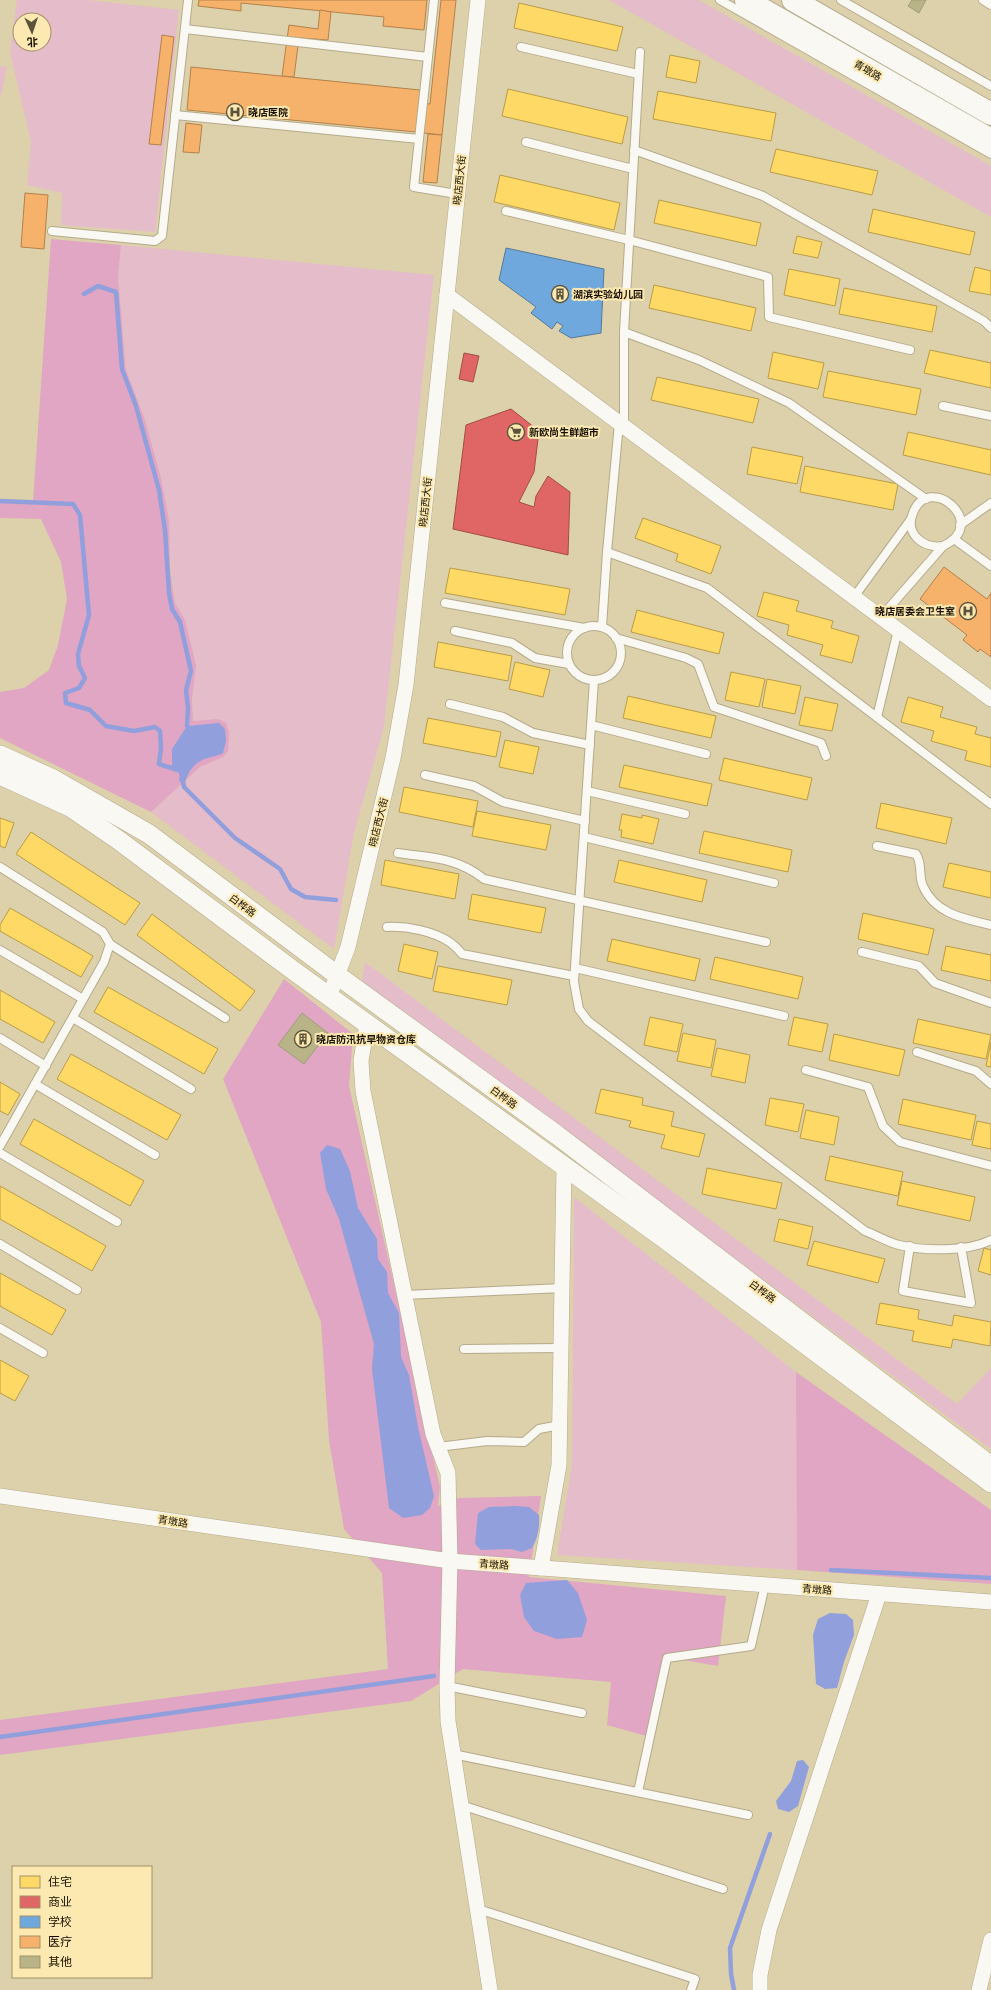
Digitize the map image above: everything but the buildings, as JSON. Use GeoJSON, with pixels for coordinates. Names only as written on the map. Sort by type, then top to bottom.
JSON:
{"type":"FeatureCollection","features":[{"type":"Feature","properties":{"kind":"main road","name":"青墩路"},"geometry":{"type":"LineString","coordinates":[[746,0],[764,13],[991,140]]}},
{"type":"Feature","properties":{"kind":"main road"},"geometry":{"type":"LineString","coordinates":[[792,0],[991,114]]}},
{"type":"Feature","properties":{"kind":"street","name":"晓店西大街"},"geometry":{"type":"LineString","coordinates":[[329,997],[348,947],[393,758],[406,685],[478,0]]}},
{"type":"Feature","properties":{"kind":"street"},"geometry":{"type":"LineString","coordinates":[[447,295],[991,698]]}},
{"type":"Feature","properties":{"kind":"street","name":"白桦路"},"geometry":{"type":"LineString","coordinates":[[0,755],[53,778],[149,834],[337,975],[569,1144],[991,1466]]}},
{"type":"Feature","properties":{"kind":"street","name":"白桦路"},"geometry":{"type":"LineString","coordinates":[[0,775],[70,807],[100,827],[329,997],[662,1237],[991,1482]]}},
{"type":"Feature","properties":{"kind":"street"},"geometry":{"type":"LineString","coordinates":[[368,1024],[361,1061],[363,1091],[433,1434],[448,1473],[450,1561],[447,1686],[448,1721],[490,1990]]}},
{"type":"Feature","properties":{"kind":"street"},"geometry":{"type":"LineString","coordinates":[[541,1568],[559,1465],[564,1166]]}},
{"type":"Feature","properties":{"kind":"street","name":"青墩路"},"geometry":{"type":"LineString","coordinates":[[0,1496],[450,1561],[991,1602]]}},
{"type":"Feature","properties":{"kind":"street"},"geometry":{"type":"LineString","coordinates":[[760,1990],[760,1975],[769,1930],[879,1594]]}},
{"type":"Feature","properties":{"kind":"street"},"geometry":{"type":"LineString","coordinates":[[979,1990],[991,1940]]}},
{"type":"Feature","properties":{"kind":"lane"},"geometry":{"type":"LineString","coordinates":[[52,231],[155,241],[162,236],[188,0]]}},
{"type":"Feature","properties":{"kind":"lane"},"geometry":{"type":"LineString","coordinates":[[434,0],[414,187],[457,194]]}},
{"type":"Feature","properties":{"kind":"lane"},"geometry":{"type":"LineString","coordinates":[[720,0],[764,13],[991,154]]}},
{"type":"Feature","properties":{"kind":"lane"},"geometry":{"type":"LineString","coordinates":[[840,0],[991,86]]}},
{"type":"Feature","properties":{"kind":"lane"},"geometry":{"type":"LineString","coordinates":[[983,0],[991,5]]}},
{"type":"Feature","properties":{"kind":"lane"},"geometry":{"type":"LineString","coordinates":[[185,29],[428,57]]}},
{"type":"Feature","properties":{"kind":"lane"},"geometry":{"type":"LineString","coordinates":[[521,47],[638,74]]}},
{"type":"Feature","properties":{"kind":"lane"},"geometry":{"type":"LineString","coordinates":[[602,627],[607,552],[621,424],[624,332],[640,52]]}},
{"type":"Feature","properties":{"kind":"lane"},"geometry":{"type":"LineString","coordinates":[[175,115],[419,139]]}},
{"type":"Feature","properties":{"kind":"lane"},"geometry":{"type":"LineString","coordinates":[[526,142],[633,169]]}},
{"type":"Feature","properties":{"kind":"lane"},"geometry":{"type":"LineString","coordinates":[[634,150],[763,196],[984,321],[991,328]]}},
{"type":"Feature","properties":{"kind":"lane"},"geometry":{"type":"LineString","coordinates":[[506,211],[629,240],[768,276],[769,317],[910,350]]}},
{"type":"Feature","properties":{"kind":"lane"},"geometry":{"type":"LineString","coordinates":[[624,332],[699,360],[789,403],[926,500]]}},
{"type":"Feature","properties":{"kind":"lane"},"geometry":{"type":"LineString","coordinates":[[943,406],[991,416]]}},
{"type":"Feature","properties":{"kind":"lane"},"geometry":{"type":"LineString","coordinates":[[854,597],[911,519],[916,507],[926,500],[940,498],[950,503],[957,511],[960,525]]}},
{"type":"Feature","properties":{"kind":"lane"},"geometry":{"type":"LineString","coordinates":[[881,617],[943,546],[954,539],[960,525],[991,503]]}},
{"type":"Feature","properties":{"kind":"lane"},"geometry":{"type":"LineString","coordinates":[[911,519],[911,527],[914,535],[920,541],[927,546],[943,546]]}},
{"type":"Feature","properties":{"kind":"lane"},"geometry":{"type":"LineString","coordinates":[[954,539],[991,566]]}},
{"type":"Feature","properties":{"kind":"lane"},"geometry":{"type":"LineString","coordinates":[[607,552],[707,588],[991,804]]}},
{"type":"Feature","properties":{"kind":"lane"},"geometry":{"type":"LineString","coordinates":[[446,603],[584,628]]}},
{"type":"Feature","properties":{"kind":"lane"},"geometry":{"type":"LineString","coordinates":[[593,626],[602,627],[610,631],[620,645],[620,662],[609,676],[594,680],[584,679],[576,674],[569,664],[567,650],[570,640],[575,633],[584,628],[593,626]]}},
{"type":"Feature","properties":{"kind":"lane"},"geometry":{"type":"LineString","coordinates":[[877,717],[898,630]]}},
{"type":"Feature","properties":{"kind":"lane"},"geometry":{"type":"LineString","coordinates":[[455,631],[512,643],[535,658],[569,664]]}},
{"type":"Feature","properties":{"kind":"lane"},"geometry":{"type":"LineString","coordinates":[[616,638],[686,658],[698,664],[714,707],[821,743],[826,756]]}},
{"type":"Feature","properties":{"kind":"lane"},"geometry":{"type":"LineString","coordinates":[[594,680],[574,972],[579,1009],[588,1021],[864,1231],[898,1245],[931,1249],[961,1247],[985,1243],[991,1240]]}},
{"type":"Feature","properties":{"kind":"lane"},"geometry":{"type":"LineString","coordinates":[[450,704],[503,717],[533,733],[590,745]]}},
{"type":"Feature","properties":{"kind":"lane"},"geometry":{"type":"LineString","coordinates":[[591,725],[706,754]]}},
{"type":"Feature","properties":{"kind":"lane"},"geometry":{"type":"LineString","coordinates":[[425,775],[474,786],[504,802],[585,821]]}},
{"type":"Feature","properties":{"kind":"lane"},"geometry":{"type":"LineString","coordinates":[[587,791],[685,814]]}},
{"type":"Feature","properties":{"kind":"lane"},"geometry":{"type":"LineString","coordinates":[[584,837],[774,883]]}},
{"type":"Feature","properties":{"kind":"lane"},"geometry":{"type":"LineString","coordinates":[[877,846],[916,854],[920,860],[922,886],[939,906],[954,916],[991,925]]}},
{"type":"Feature","properties":{"kind":"lane"},"geometry":{"type":"LineString","coordinates":[[398,853],[457,862],[472,869],[484,879],[766,942]]}},
{"type":"Feature","properties":{"kind":"lane"},"geometry":{"type":"LineString","coordinates":[[0,867],[103,932],[110,944],[225,1018]]}},
{"type":"Feature","properties":{"kind":"lane"},"geometry":{"type":"LineString","coordinates":[[387,927],[397,926],[433,934],[451,943],[462,954],[574,972],[784,1016]]}},
{"type":"Feature","properties":{"kind":"lane"},"geometry":{"type":"LineString","coordinates":[[0,1146],[2,1136],[46,1066],[84,999],[104,962],[110,944]]}},
{"type":"Feature","properties":{"kind":"lane"},"geometry":{"type":"LineString","coordinates":[[0,950],[84,999]]}},
{"type":"Feature","properties":{"kind":"lane"},"geometry":{"type":"LineString","coordinates":[[862,952],[919,966],[935,983],[991,1002]]}},
{"type":"Feature","properties":{"kind":"lane"},"geometry":{"type":"LineString","coordinates":[[73,1018],[191,1089]]}},
{"type":"Feature","properties":{"kind":"lane"},"geometry":{"type":"LineString","coordinates":[[0,1038],[46,1066]]}},
{"type":"Feature","properties":{"kind":"lane"},"geometry":{"type":"LineString","coordinates":[[917,1052],[976,1071],[991,1084]]}},
{"type":"Feature","properties":{"kind":"lane"},"geometry":{"type":"LineString","coordinates":[[806,1070],[868,1087],[883,1126],[900,1142],[991,1166]]}},
{"type":"Feature","properties":{"kind":"lane"},"geometry":{"type":"LineString","coordinates":[[35,1084],[155,1155]]}},
{"type":"Feature","properties":{"kind":"lane"},"geometry":{"type":"LineString","coordinates":[[0,1153],[117,1222]]}},
{"type":"Feature","properties":{"kind":"lane"},"geometry":{"type":"LineString","coordinates":[[0,1244],[78,1290]]}},
{"type":"Feature","properties":{"kind":"lane"},"geometry":{"type":"LineString","coordinates":[[910,1246],[903,1290],[971,1303],[961,1247]]}},
{"type":"Feature","properties":{"kind":"lane"},"geometry":{"type":"LineString","coordinates":[[405,1295],[562,1288]]}},
{"type":"Feature","properties":{"kind":"lane"},"geometry":{"type":"LineString","coordinates":[[0,1328],[43,1352]]}},
{"type":"Feature","properties":{"kind":"lane"},"geometry":{"type":"LineString","coordinates":[[464,1349],[561,1348]]}},
{"type":"Feature","properties":{"kind":"lane"},"geometry":{"type":"LineString","coordinates":[[438,1447],[487,1441],[524,1442],[539,1429],[560,1425]]}},
{"type":"Feature","properties":{"kind":"lane"},"geometry":{"type":"LineString","coordinates":[[638,1792],[667,1658],[751,1646],[765,1585]]}},
{"type":"Feature","properties":{"kind":"lane"},"geometry":{"type":"LineString","coordinates":[[447,1686],[582,1713]]}},
{"type":"Feature","properties":{"kind":"lane"},"geometry":{"type":"LineString","coordinates":[[453,1754],[748,1816]]}},
{"type":"Feature","properties":{"kind":"lane"},"geometry":{"type":"LineString","coordinates":[[461,1805],[723,1889]]}},
{"type":"Feature","properties":{"kind":"lane"},"geometry":{"type":"LineString","coordinates":[[478,1909],[695,1979],[691,1990]]}},
{"type":"Feature","properties":{"kind":"shaded area"},"geometry":{"type":"Polygon","coordinates":[[[17,0],[88,0],[179,10],[155,232],[61,225],[62,193],[27,185],[31,142],[10,52],[12,37],[12,52],[52,52],[52,12],[15,12],[17,0]]]}},
{"type":"Feature","properties":{"kind":"shaded area"},"geometry":{"type":"Polygon","coordinates":[[[609,0],[699,0],[991,166],[991,217],[609,0]]]}},
{"type":"Feature","properties":{"kind":"shaded area"},"geometry":{"type":"Polygon","coordinates":[[[0,66],[7,67],[0,100],[0,66]]]}},
{"type":"Feature","properties":{"kind":"shaded area"},"geometry":{"type":"Polygon","coordinates":[[[51,239],[121,245],[118,277],[126,370],[145,420],[161,478],[169,521],[170,568],[175,603],[185,620],[196,665],[192,699],[193,721],[218,719],[226,723],[229,732],[228,751],[223,757],[200,767],[151,812],[0,738],[0,692],[24,688],[49,670],[58,645],[67,599],[61,562],[41,519],[0,518],[0,500],[33,502],[51,239]]]}},
{"type":"Feature","properties":{"kind":"shaded area"},"geometry":{"type":"Polygon","coordinates":[[[121,245],[434,275],[384,727],[354,833],[334,949],[151,812],[200,767],[223,757],[218,719],[193,721],[192,687],[185,620],[175,603],[161,478],[145,420],[126,370],[118,277],[121,245]]]}},
{"type":"Feature","properties":{"kind":"shaded area"},"geometry":{"type":"Polygon","coordinates":[[[365,962],[957,1404],[991,1368],[991,1449],[362,981],[365,962]]]}},
{"type":"Feature","properties":{"kind":"shaded area"},"geometry":{"type":"Polygon","coordinates":[[[284,979],[353,1034],[349,1086],[440,1487],[438,1506],[459,1498],[541,1496],[529,1577],[726,1596],[718,1666],[666,1657],[650,1737],[607,1725],[611,1682],[463,1669],[411,1701],[0,1755],[0,1720],[388,1669],[382,1573],[344,1529],[329,1440],[321,1322],[223,1079],[284,979]]]}},
{"type":"Feature","properties":{"kind":"shaded area"},"geometry":{"type":"Polygon","coordinates":[[[574,1197],[796,1372],[797,1570],[557,1555],[572,1463],[574,1197]]]}},
{"type":"Feature","properties":{"kind":"shaded area"},"geometry":{"type":"Polygon","coordinates":[[[796,1372],[991,1510],[991,1584],[797,1570],[796,1372]]]}},
{"type":"Feature","properties":{"kind":"water"},"geometry":{"type":"Polygon","coordinates":[[[219,723],[225,729],[226,741],[223,753],[198,762],[189,773],[184,787],[179,780],[181,771],[172,768],[172,749],[187,726],[219,723]]]}},
{"type":"Feature","properties":{"kind":"water"},"geometry":{"type":"Polygon","coordinates":[[[327,1145],[340,1149],[350,1171],[358,1208],[377,1239],[378,1259],[387,1272],[388,1293],[399,1313],[401,1357],[409,1375],[418,1427],[434,1496],[430,1508],[422,1515],[403,1518],[389,1508],[372,1369],[374,1344],[339,1219],[326,1189],[320,1153],[327,1145]]]}},
{"type":"Feature","properties":{"kind":"water"},"geometry":{"type":"Polygon","coordinates":[[[489,1507],[529,1507],[539,1515],[538,1532],[532,1548],[522,1552],[511,1549],[481,1550],[475,1544],[478,1513],[489,1507]]]}},
{"type":"Feature","properties":{"kind":"water"},"geometry":{"type":"Polygon","coordinates":[[[567,1580],[578,1593],[587,1620],[582,1637],[557,1639],[534,1631],[524,1617],[520,1595],[526,1583],[567,1580]]]}},
{"type":"Feature","properties":{"kind":"water"},"geometry":{"type":"Polygon","coordinates":[[[830,1613],[846,1614],[853,1620],[854,1635],[844,1662],[837,1688],[825,1689],[816,1684],[813,1635],[818,1619],[830,1613]]]}},
{"type":"Feature","properties":{"kind":"water"},"geometry":{"type":"Polygon","coordinates":[[[803,1760],[809,1767],[798,1806],[789,1812],[778,1809],[776,1801],[791,1781],[797,1761],[803,1760]]]}},
{"type":"Feature","properties":{"kind":"waterway"},"geometry":{"type":"LineString","coordinates":[[84,294],[98,286],[116,292],[122,369],[136,406],[159,490],[165,530],[169,593],[172,609],[180,622],[191,671],[186,690],[188,708],[187,726]]}},
{"type":"Feature","properties":{"kind":"waterway"},"geometry":{"type":"LineString","coordinates":[[0,501],[73,504],[80,515],[89,615],[78,654],[79,666],[85,678],[79,688],[65,693],[66,703],[90,710],[106,726],[134,731],[155,727],[160,731],[161,748],[159,764],[181,771],[184,787],[235,838],[280,869],[291,889],[305,897],[336,900]]}},
{"type":"Feature","properties":{"kind":"waterway"},"geometry":{"type":"LineString","coordinates":[[831,1570],[991,1578]]}},
{"type":"Feature","properties":{"kind":"waterway"},"geometry":{"type":"LineString","coordinates":[[0,1737],[434,1676]]}},
{"type":"Feature","properties":{"kind":"waterway"},"geometry":{"type":"LineString","coordinates":[[734,1990],[731,1974],[730,1948],[770,1834]]}},
{"type":"Feature","properties":{"kind":"place","name":"晓店医院"},"geometry":{"type":"Point","coordinates":[235,112]}},
{"type":"Feature","properties":{"kind":"place","name":"湖滨实验幼儿园"},"geometry":{"type":"Point","coordinates":[560,294]}},
{"type":"Feature","properties":{"kind":"place","name":"新欧尚生鲜超市"},"geometry":{"type":"Point","coordinates":[516,432]}},
{"type":"Feature","properties":{"kind":"place","name":"晓店居委会卫生室"},"geometry":{"type":"Point","coordinates":[968,611]}},
{"type":"Feature","properties":{"kind":"place","name":"晓店防汛抗旱物资仓库"},"geometry":{"type":"Point","coordinates":[303,1039]}}]}
